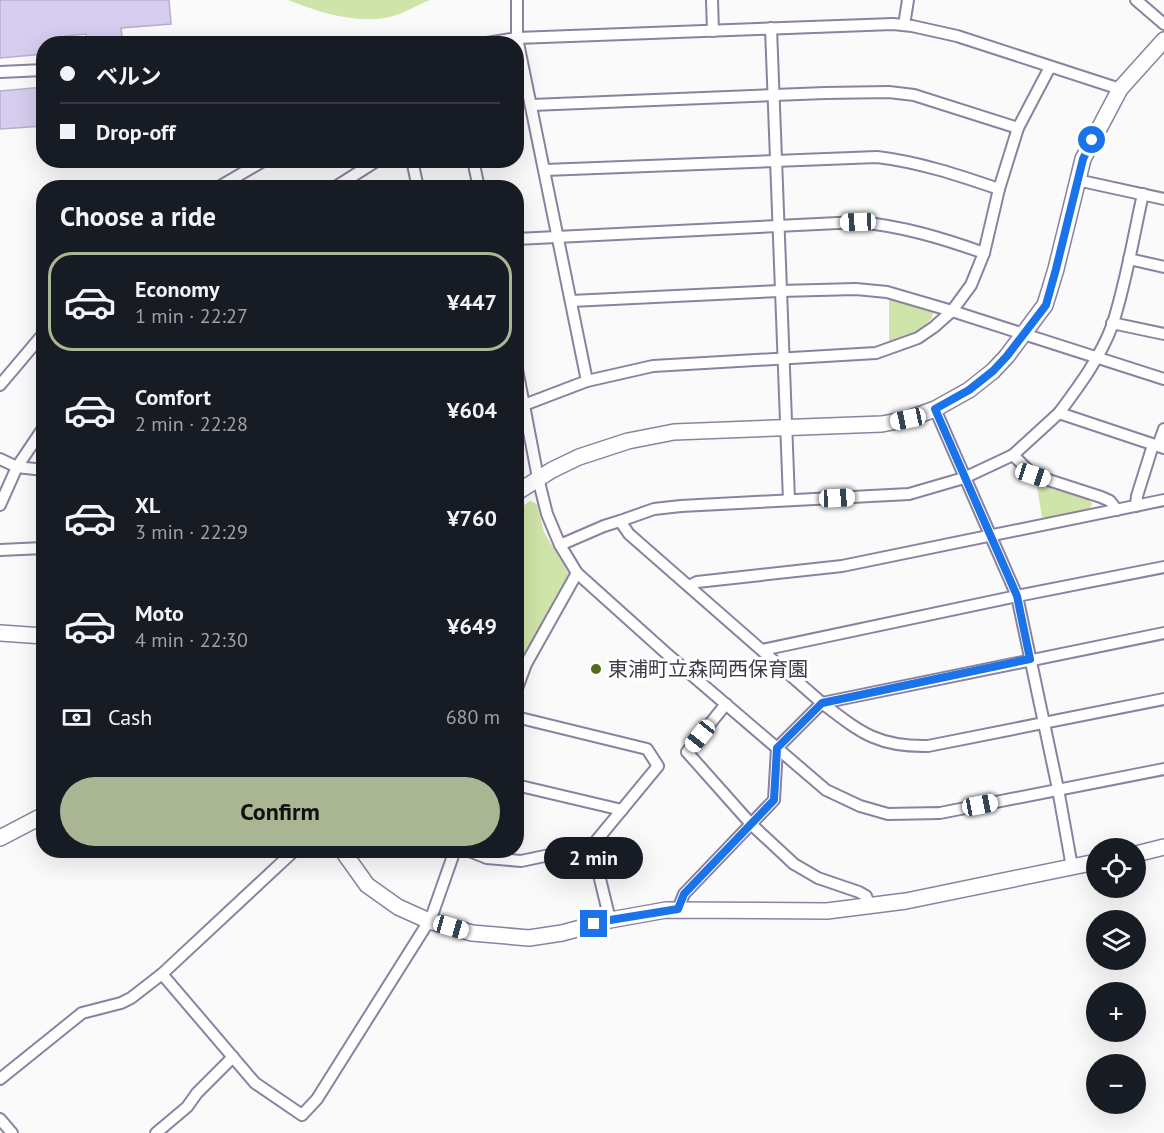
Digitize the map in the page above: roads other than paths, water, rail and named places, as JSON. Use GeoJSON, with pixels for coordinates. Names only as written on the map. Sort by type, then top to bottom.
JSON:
{"type":"FeatureCollection","features":[{"type":"Feature","properties":{"kind":"street"},"geometry":{"type":"LineString","coordinates":[[517,0],[517,36]]}},
{"type":"Feature","properties":{"kind":"street"},"geometry":{"type":"LineString","coordinates":[[712,0],[713,31]]}},
{"type":"Feature","properties":{"kind":"street"},"geometry":{"type":"LineString","coordinates":[[904,25],[908,0]]}},
{"type":"Feature","properties":{"kind":"street"},"geometry":{"type":"LineString","coordinates":[[1136,0],[1164,24]]}},
{"type":"Feature","properties":{"kind":"street"},"geometry":{"type":"LineString","coordinates":[[524,38],[867,24],[904,25],[957,36],[1120,89]]}},
{"type":"Feature","properties":{"kind":"street"},"geometry":{"type":"LineString","coordinates":[[771,28],[789,500]]}},
{"type":"Feature","properties":{"kind":"street"},"geometry":{"type":"LineString","coordinates":[[524,488],[579,457],[628,441],[674,432],[882,424],[908,419],[935,409],[969,390],[993,371],[1046,305],[1083,159],[1120,89],[1164,40]]}},
{"type":"Feature","properties":{"kind":"street"},"geometry":{"type":"LineString","coordinates":[[524,406],[587,381],[653,366],[876,353],[918,338],[952,311],[971,285],[984,253],[999,189],[1017,128],[1050,67]]}},
{"type":"Feature","properties":{"kind":"street"},"geometry":{"type":"LineString","coordinates":[[524,69],[587,381]]}},
{"type":"Feature","properties":{"kind":"street"},"geometry":{"type":"LineString","coordinates":[[0,72],[36,70]]}},
{"type":"Feature","properties":{"kind":"street"},"geometry":{"type":"LineString","coordinates":[[532,105],[889,92],[914,95],[1017,128]]}},
{"type":"Feature","properties":{"kind":"street"},"geometry":{"type":"LineString","coordinates":[[545,171],[877,157],[903,160],[935,168],[999,189]]}},
{"type":"Feature","properties":{"kind":"street"},"geometry":{"type":"LineString","coordinates":[[230,180],[251,168]]}},
{"type":"Feature","properties":{"kind":"street"},"geometry":{"type":"LineString","coordinates":[[347,180],[365,168]]}},
{"type":"Feature","properties":{"kind":"street"},"geometry":{"type":"LineString","coordinates":[[1077,180],[1164,199]]}},
{"type":"Feature","properties":{"kind":"street"},"geometry":{"type":"LineString","coordinates":[[560,545],[604,526],[654,509],[909,494],[964,478],[1013,454],[1059,413],[1084,381],[1097,357],[1112,323],[1143,194]]}},
{"type":"Feature","properties":{"kind":"street"},"geometry":{"type":"LineString","coordinates":[[524,238],[858,222],[887,225],[924,233],[984,253]]}},
{"type":"Feature","properties":{"kind":"street"},"geometry":{"type":"LineString","coordinates":[[1129,259],[1164,267]]}},
{"type":"Feature","properties":{"kind":"street"},"geometry":{"type":"LineString","coordinates":[[571,301],[780,291],[856,289],[886,292],[1164,379]]}},
{"type":"Feature","properties":{"kind":"street"},"geometry":{"type":"LineString","coordinates":[[1112,323],[1164,334]]}},
{"type":"Feature","properties":{"kind":"street"},"geometry":{"type":"LineString","coordinates":[[0,385],[36,342]]}},
{"type":"Feature","properties":{"kind":"street"},"geometry":{"type":"LineString","coordinates":[[935,409],[1017,596],[1072,867]]}},
{"type":"Feature","properties":{"kind":"street"},"geometry":{"type":"LineString","coordinates":[[1059,413],[1158,446]]}},
{"type":"Feature","properties":{"kind":"street"},"geometry":{"type":"LineString","coordinates":[[524,424],[548,514],[560,545],[577,573],[666,653],[826,790],[860,806],[888,813],[940,813],[1164,769]]}},
{"type":"Feature","properties":{"kind":"street"},"geometry":{"type":"LineString","coordinates":[[1136,506],[1137,496],[1164,429]]}},
{"type":"Feature","properties":{"kind":"street"},"geometry":{"type":"LineString","coordinates":[[0,505],[17,467],[36,439]]}},
{"type":"Feature","properties":{"kind":"street"},"geometry":{"type":"LineString","coordinates":[[1013,454],[1033,475],[1101,497],[1110,501],[1117,510]]}},
{"type":"Feature","properties":{"kind":"street"},"geometry":{"type":"LineString","coordinates":[[0,459],[17,467],[36,469]]}},
{"type":"Feature","properties":{"kind":"street"},"geometry":{"type":"LineString","coordinates":[[689,586],[697,582],[842,566],[1164,500]]}},
{"type":"Feature","properties":{"kind":"street"},"geometry":{"type":"LineString","coordinates":[[620,521],[630,534],[822,703],[873,739],[911,746],[946,744],[1164,699]]}},
{"type":"Feature","properties":{"kind":"street"},"geometry":{"type":"LineString","coordinates":[[0,550],[36,548]]}},
{"type":"Feature","properties":{"kind":"street"},"geometry":{"type":"LineString","coordinates":[[762,650],[1164,567]]}},
{"type":"Feature","properties":{"kind":"street"},"geometry":{"type":"LineString","coordinates":[[524,669],[577,573]]}},
{"type":"Feature","properties":{"kind":"street"},"geometry":{"type":"LineString","coordinates":[[0,633],[36,635]]}},
{"type":"Feature","properties":{"kind":"street"},"geometry":{"type":"LineString","coordinates":[[678,909],[684,894],[774,800],[777,748],[822,703],[1164,633]]}},
{"type":"Feature","properties":{"kind":"street"},"geometry":{"type":"LineString","coordinates":[[726,704],[687,752],[752,824],[799,867],[818,878],[859,892],[866,896],[870,906]]}},
{"type":"Feature","properties":{"kind":"street"},"geometry":{"type":"LineString","coordinates":[[487,858],[521,861],[592,846],[658,766],[647,749],[524,719]]}},
{"type":"Feature","properties":{"kind":"street"},"geometry":{"type":"LineString","coordinates":[[524,787],[622,810]]}},
{"type":"Feature","properties":{"kind":"street"},"geometry":{"type":"LineString","coordinates":[[0,838],[36,819]]}},
{"type":"Feature","properties":{"kind":"street"},"geometry":{"type":"LineString","coordinates":[[592,846],[610,920]]}},
{"type":"Feature","properties":{"kind":"street"},"geometry":{"type":"LineString","coordinates":[[1146,852],[1164,848]]}},
{"type":"Feature","properties":{"kind":"street"},"geometry":{"type":"LineString","coordinates":[[0,1079],[82,1013],[121,1003],[131,998],[162,974],[286,858]]}},
{"type":"Feature","properties":{"kind":"street"},"geometry":{"type":"LineString","coordinates":[[347,858],[357,873],[378,894],[398,907],[429,921],[472,933],[529,938],[562,933],[610,920],[678,909],[827,911],[870,906],[917,899],[1086,864]]}},
{"type":"Feature","properties":{"kind":"street"},"geometry":{"type":"LineString","coordinates":[[162,974],[255,1083],[302,1115],[317,1099],[429,921],[452,858]]}},
{"type":"Feature","properties":{"kind":"street"},"geometry":{"type":"LineString","coordinates":[[156,1133],[187,1107],[197,1093],[233,1057]]}},
{"type":"Feature","properties":{"kind":"street"},"geometry":{"type":"LineString","coordinates":[[0,1119],[12,1133]]}},
{"type":"Feature","properties":{"kind":"place","name":"東浦町立森岡西保育園"},"geometry":{"type":"Point","coordinates":[596,669]}}]}
